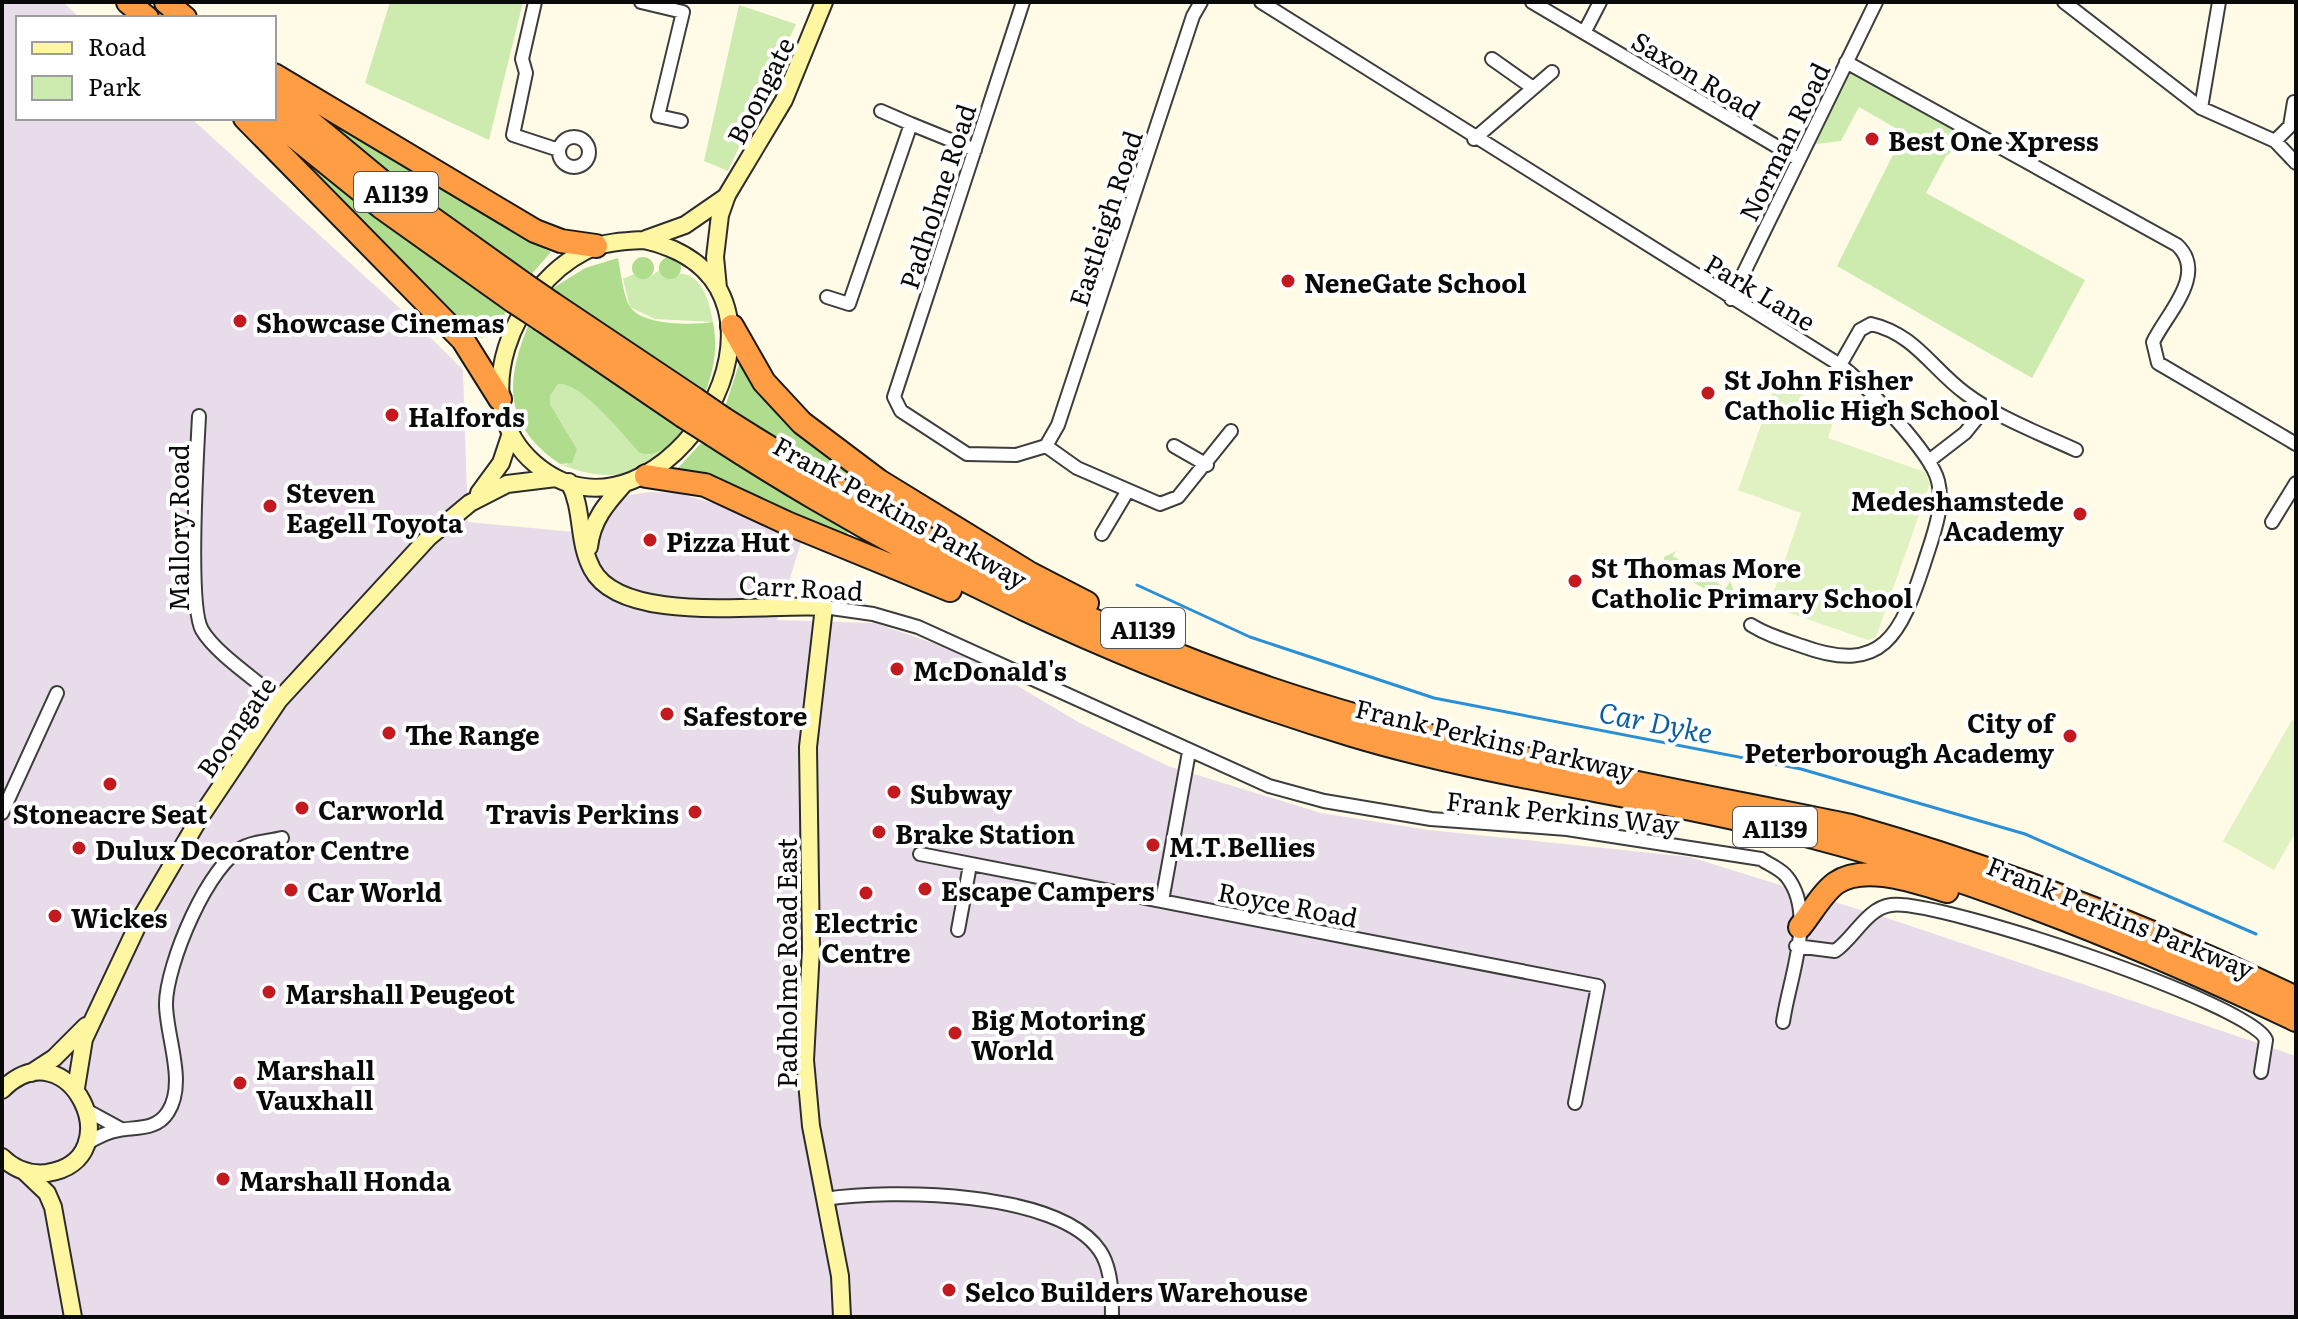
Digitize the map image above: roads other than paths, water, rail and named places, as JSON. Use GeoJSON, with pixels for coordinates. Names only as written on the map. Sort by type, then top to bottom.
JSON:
{"type":"FeatureCollection","features":[{"type":"Feature","properties":{"kind":"highway"},"geometry":{"type":"LineString","coordinates":[[166,2],[183,16]]}},
{"type":"Feature","properties":{"kind":"highway","name":"A1139"},"geometry":{"type":"LineString","coordinates":[[276,76],[535,231],[561,241],[596,246]]}},
{"type":"Feature","properties":{"kind":"highway","name":"A1139"},"geometry":{"type":"LineString","coordinates":[[276,94],[519,292]]}},
{"type":"Feature","properties":{"kind":"highway","name":"A1139"},"geometry":{"type":"LineString","coordinates":[[247,120],[463,340],[500,399]]}},
{"type":"Feature","properties":{"kind":"highway","name":"A1139"},"geometry":{"type":"LineString","coordinates":[[273,120],[381,207],[519,292]]}},
{"type":"Feature","properties":{"kind":"highway","name":"Frank Perkins Parkway"},"geometry":{"type":"LineString","coordinates":[[519,292],[718,427],[813,476],[932,564],[953,575],[991,608],[1038,618],[1234,697],[1356,736],[1515,775],[1758,823],[1835,842],[2019,900],[2141,949],[2296,1020]]}},
{"type":"Feature","properties":{"kind":"highway","name":"A1139"},"geometry":{"type":"LineString","coordinates":[[732,326],[764,382],[802,423],[879,481],[1029,573],[1108,613],[1274,680],[1324,706]]}},
{"type":"Feature","properties":{"kind":"highway","name":"A1139"},"geometry":{"type":"LineString","coordinates":[[646,476],[705,485],[789,524],[932,564],[953,575]]}},
{"type":"Feature","properties":{"kind":"highway","name":"Frank Perkins Parkway"},"geometry":{"type":"LineString","coordinates":[[953,575],[1012,586],[1185,658],[1324,706],[1456,744],[1851,826],[1904,841],[2033,883],[2296,998]]}},
{"type":"Feature","properties":{"kind":"highway"},"geometry":{"type":"LineString","coordinates":[[1798,937],[1835,884],[1851,877],[1871,875],[1933,887],[2141,949]]}},
{"type":"Feature","properties":{"kind":"street"},"geometry":{"type":"LineString","coordinates":[[535,2],[522,59],[526,73],[513,135],[559,150]]}},
{"type":"Feature","properties":{"kind":"street"},"geometry":{"type":"LineString","coordinates":[[641,2],[684,7],[658,116],[681,121]]}},
{"type":"Feature","properties":{"kind":"street","name":"Boongate"},"geometry":{"type":"LineString","coordinates":[[718,288],[716,236],[727,195],[748,164],[799,69],[824,2]]}},
{"type":"Feature","properties":{"kind":"street","name":"Padholme Road"},"geometry":{"type":"LineString","coordinates":[[1023,2],[896,387],[896,405],[967,454],[1016,455],[1046,446]]}},
{"type":"Feature","properties":{"kind":"street","name":"Eastleigh Road"},"geometry":{"type":"LineString","coordinates":[[1046,446],[1058,425],[1193,16],[1201,2]]}},
{"type":"Feature","properties":{"kind":"street","name":"Park Lane"},"geometry":{"type":"LineString","coordinates":[[1261,2],[1474,139],[1840,365],[1863,385],[1930,460],[1938,482],[1940,509],[1910,603],[1888,642],[1867,654],[1838,657],[1769,635],[1751,625]]}},
{"type":"Feature","properties":{"kind":"street","name":"Saxon Road"},"geometry":{"type":"LineString","coordinates":[[1532,2],[1798,159]]}},
{"type":"Feature","properties":{"kind":"street"},"geometry":{"type":"LineString","coordinates":[[1585,31],[1600,2]]}},
{"type":"Feature","properties":{"kind":"street","name":"Norman Road"},"geometry":{"type":"LineString","coordinates":[[1731,299],[1876,2]]}},
{"type":"Feature","properties":{"kind":"street"},"geometry":{"type":"LineString","coordinates":[[2064,2],[2201,108],[2275,141],[2296,163]]}},
{"type":"Feature","properties":{"kind":"street"},"geometry":{"type":"LineString","coordinates":[[2201,108],[2219,2]]}},
{"type":"Feature","properties":{"kind":"street"},"geometry":{"type":"LineString","coordinates":[[1492,59],[1533,88]]}},
{"type":"Feature","properties":{"kind":"street"},"geometry":{"type":"LineString","coordinates":[[1846,62],[2177,245],[2188,260],[2189,279],[2153,342],[2158,363],[2296,444]]}},
{"type":"Feature","properties":{"kind":"street"},"geometry":{"type":"LineString","coordinates":[[1474,139],[1552,72]]}},
{"type":"Feature","properties":{"kind":"street"},"geometry":{"type":"LineString","coordinates":[[2275,141],[2290,126],[2294,102]]}},
{"type":"Feature","properties":{"kind":"street"},"geometry":{"type":"LineString","coordinates":[[881,111],[975,150]]}},
{"type":"Feature","properties":{"kind":"street"},"geometry":{"type":"LineString","coordinates":[[827,297],[849,304],[911,124]]}},
{"type":"Feature","properties":{"kind":"street","name":"Boongate"},"geometry":{"type":"LineString","coordinates":[[644,240],[685,225],[727,195]]}},
{"type":"Feature","properties":{"kind":"street"},"geometry":{"type":"LineString","coordinates":[[644,240],[679,252],[696,264],[718,288],[732,326],[728,362],[706,413],[674,453],[646,476],[624,484],[592,486],[563,480],[534,463],[511,433],[500,399],[504,355],[531,299],[558,269],[596,246],[644,240]]}},
{"type":"Feature","properties":{"kind":"street"},"geometry":{"type":"LineString","coordinates":[[1840,365],[1860,330],[1871,324],[1884,327],[1930,357],[1962,391],[1986,407],[2076,450]]}},
{"type":"Feature","properties":{"kind":"street"},"geometry":{"type":"LineString","coordinates":[[1930,460],[1965,433],[1986,407]]}},
{"type":"Feature","properties":{"kind":"street","name":"Mallory Road"},"geometry":{"type":"LineString","coordinates":[[199,416],[196,578],[200,628],[279,700]]}},
{"type":"Feature","properties":{"kind":"street"},"geometry":{"type":"LineString","coordinates":[[1046,446],[1077,468],[1160,504],[1178,497],[1207,465],[1231,431]]}},
{"type":"Feature","properties":{"kind":"street","name":"Boongate"},"geometry":{"type":"LineString","coordinates":[[470,503],[501,463],[511,433]]}},
{"type":"Feature","properties":{"kind":"street"},"geometry":{"type":"LineString","coordinates":[[1174,446],[1207,465]]}},
{"type":"Feature","properties":{"kind":"street","name":"Boongate"},"geometry":{"type":"LineString","coordinates":[[76,1088],[80,1056],[94,1016],[142,916],[199,819],[279,700],[429,537],[470,503],[507,484],[563,480]]}},
{"type":"Feature","properties":{"kind":"street","name":"Carr Road"},"geometry":{"type":"LineString","coordinates":[[563,480],[579,507],[581,541],[604,586],[634,601],[674,607],[824,607],[873,614],[918,627],[1189,752]]}},
{"type":"Feature","properties":{"kind":"street"},"geometry":{"type":"LineString","coordinates":[[2272,522],[2296,483]]}},
{"type":"Feature","properties":{"kind":"street"},"geometry":{"type":"LineString","coordinates":[[588,556],[591,528],[600,512],[624,484]]}},
{"type":"Feature","properties":{"kind":"street"},"geometry":{"type":"LineString","coordinates":[[1102,534],[1127,492]]}},
{"type":"Feature","properties":{"kind":"street","name":"Padholme Road East"},"geometry":{"type":"LineString","coordinates":[[824,607],[808,747],[811,949],[805,1060],[811,1126],[840,1276],[842,1317]]}},
{"type":"Feature","properties":{"kind":"street"},"geometry":{"type":"LineString","coordinates":[[2,813],[57,693]]}},
{"type":"Feature","properties":{"kind":"street"},"geometry":{"type":"LineString","coordinates":[[1162,901],[1189,752]]}},
{"type":"Feature","properties":{"kind":"street","name":"Frank Perkins Way"},"geometry":{"type":"LineString","coordinates":[[1189,752],[1269,786],[1324,801],[1431,819],[1567,829],[1761,859],[1785,874],[1799,896],[1798,937],[1783,1022]]}},
{"type":"Feature","properties":{"kind":"street"},"geometry":{"type":"LineString","coordinates":[[73,1317],[53,1207],[55,1192],[67,1166],[86,1144],[121,1129],[138,1129],[161,1121],[174,1099],[167,985],[177,947],[196,908],[231,857],[245,846],[282,838]]}},
{"type":"Feature","properties":{"kind":"street","name":"Royce Road"},"geometry":{"type":"LineString","coordinates":[[920,854],[1598,986],[1575,1103]]}},
{"type":"Feature","properties":{"kind":"street"},"geometry":{"type":"LineString","coordinates":[[958,930],[970,865]]}},
{"type":"Feature","properties":{"kind":"street"},"geometry":{"type":"LineString","coordinates":[[1798,937],[1835,951],[1850,940],[1868,917],[1887,905],[1912,904],[1979,919],[2145,977],[2253,1024],[2262,1030],[2266,1040],[2261,1072]]}},
{"type":"Feature","properties":{"kind":"street","name":"Boongate"},"geometry":{"type":"LineString","coordinates":[[5,1082],[30,1074],[76,1038],[94,1016]]}},
{"type":"Feature","properties":{"kind":"street"},"geometry":{"type":"LineString","coordinates":[[30,1074],[55,1075],[76,1088],[88,1111],[90,1127],[86,1144]]}},
{"type":"Feature","properties":{"kind":"street"},"geometry":{"type":"LineString","coordinates":[[88,1111],[121,1129]]}},
{"type":"Feature","properties":{"kind":"street"},"geometry":{"type":"LineString","coordinates":[[2,1157],[37,1181],[53,1207]]}},
{"type":"Feature","properties":{"kind":"street"},"geometry":{"type":"LineString","coordinates":[[25,1172],[54,1172],[67,1166]]}},
{"type":"Feature","properties":{"kind":"street"},"geometry":{"type":"LineString","coordinates":[[825,1199],[869,1192],[901,1192],[1005,1204],[1064,1221],[1086,1235],[1101,1253],[1108,1274],[1112,1317]]}},
{"type":"Feature","properties":{"kind":"waterway","name":"Car Dyke"},"geometry":{"type":"LineString","coordinates":[[1137,585],[1250,637],[1434,698],[1801,769],[2025,834],[2256,934]]}},
{"type":"Feature","properties":{"kind":"place","name":"Best One Xpress"},"geometry":{"type":"Point","coordinates":[1872,139]}},
{"type":"Feature","properties":{"kind":"place","name":"NeneGate School"},"geometry":{"type":"Point","coordinates":[1288,281]}},
{"type":"Feature","properties":{"kind":"place","name":"Showcase Cinemas"},"geometry":{"type":"Point","coordinates":[240,321]}},
{"type":"Feature","properties":{"kind":"place","name":"St John Fisher Catholic High School"},"geometry":{"type":"Point","coordinates":[1708,393]}},
{"type":"Feature","properties":{"kind":"place","name":"Halfords"},"geometry":{"type":"Point","coordinates":[392,415]}},
{"type":"Feature","properties":{"kind":"place","name":"Steven Eagell Toyota"},"geometry":{"type":"Point","coordinates":[270,506]}},
{"type":"Feature","properties":{"kind":"place","name":"Medeshamstede Academy"},"geometry":{"type":"Point","coordinates":[2080,514]}},
{"type":"Feature","properties":{"kind":"place","name":"Pizza Hut"},"geometry":{"type":"Point","coordinates":[650,540]}},
{"type":"Feature","properties":{"kind":"place","name":"St Thomas More Catholic Primary School"},"geometry":{"type":"Point","coordinates":[1575,581]}},
{"type":"Feature","properties":{"kind":"place","name":"McDonald's"},"geometry":{"type":"Point","coordinates":[897,669]}},
{"type":"Feature","properties":{"kind":"place","name":"Safestore"},"geometry":{"type":"Point","coordinates":[667,714]}},
{"type":"Feature","properties":{"kind":"place","name":"The Range"},"geometry":{"type":"Point","coordinates":[389,733]}},
{"type":"Feature","properties":{"kind":"place","name":"City of Peterborough Academy"},"geometry":{"type":"Point","coordinates":[2070,736]}},
{"type":"Feature","properties":{"kind":"place","name":"Stoneacre Seat"},"geometry":{"type":"Point","coordinates":[110,784]}},
{"type":"Feature","properties":{"kind":"place","name":"Subway"},"geometry":{"type":"Point","coordinates":[894,792]}},
{"type":"Feature","properties":{"kind":"place","name":"Carworld"},"geometry":{"type":"Point","coordinates":[302,808]}},
{"type":"Feature","properties":{"kind":"place","name":"Travis Perkins"},"geometry":{"type":"Point","coordinates":[695,812]}},
{"type":"Feature","properties":{"kind":"place","name":"Brake Station"},"geometry":{"type":"Point","coordinates":[879,832]}},
{"type":"Feature","properties":{"kind":"place","name":"M.T.Bellies"},"geometry":{"type":"Point","coordinates":[1153,845]}},
{"type":"Feature","properties":{"kind":"place","name":"Dulux Decorator Centre"},"geometry":{"type":"Point","coordinates":[79,848]}},
{"type":"Feature","properties":{"kind":"place","name":"Escape Campers"},"geometry":{"type":"Point","coordinates":[925,889]}},
{"type":"Feature","properties":{"kind":"place","name":"Car World"},"geometry":{"type":"Point","coordinates":[291,890]}},
{"type":"Feature","properties":{"kind":"place","name":"Electric Centre"},"geometry":{"type":"Point","coordinates":[866,893]}},
{"type":"Feature","properties":{"kind":"place","name":"Wickes"},"geometry":{"type":"Point","coordinates":[55,916]}},
{"type":"Feature","properties":{"kind":"place","name":"Marshall Peugeot"},"geometry":{"type":"Point","coordinates":[269,992]}},
{"type":"Feature","properties":{"kind":"place","name":"Big Motoring World"},"geometry":{"type":"Point","coordinates":[955,1033]}},
{"type":"Feature","properties":{"kind":"place","name":"Marshall Vauxhall"},"geometry":{"type":"Point","coordinates":[240,1083]}},
{"type":"Feature","properties":{"kind":"place","name":"Marshall Honda"},"geometry":{"type":"Point","coordinates":[223,1179]}},
{"type":"Feature","properties":{"kind":"place","name":"Selco Builders Warehouse"},"geometry":{"type":"Point","coordinates":[949,1290]}}]}
